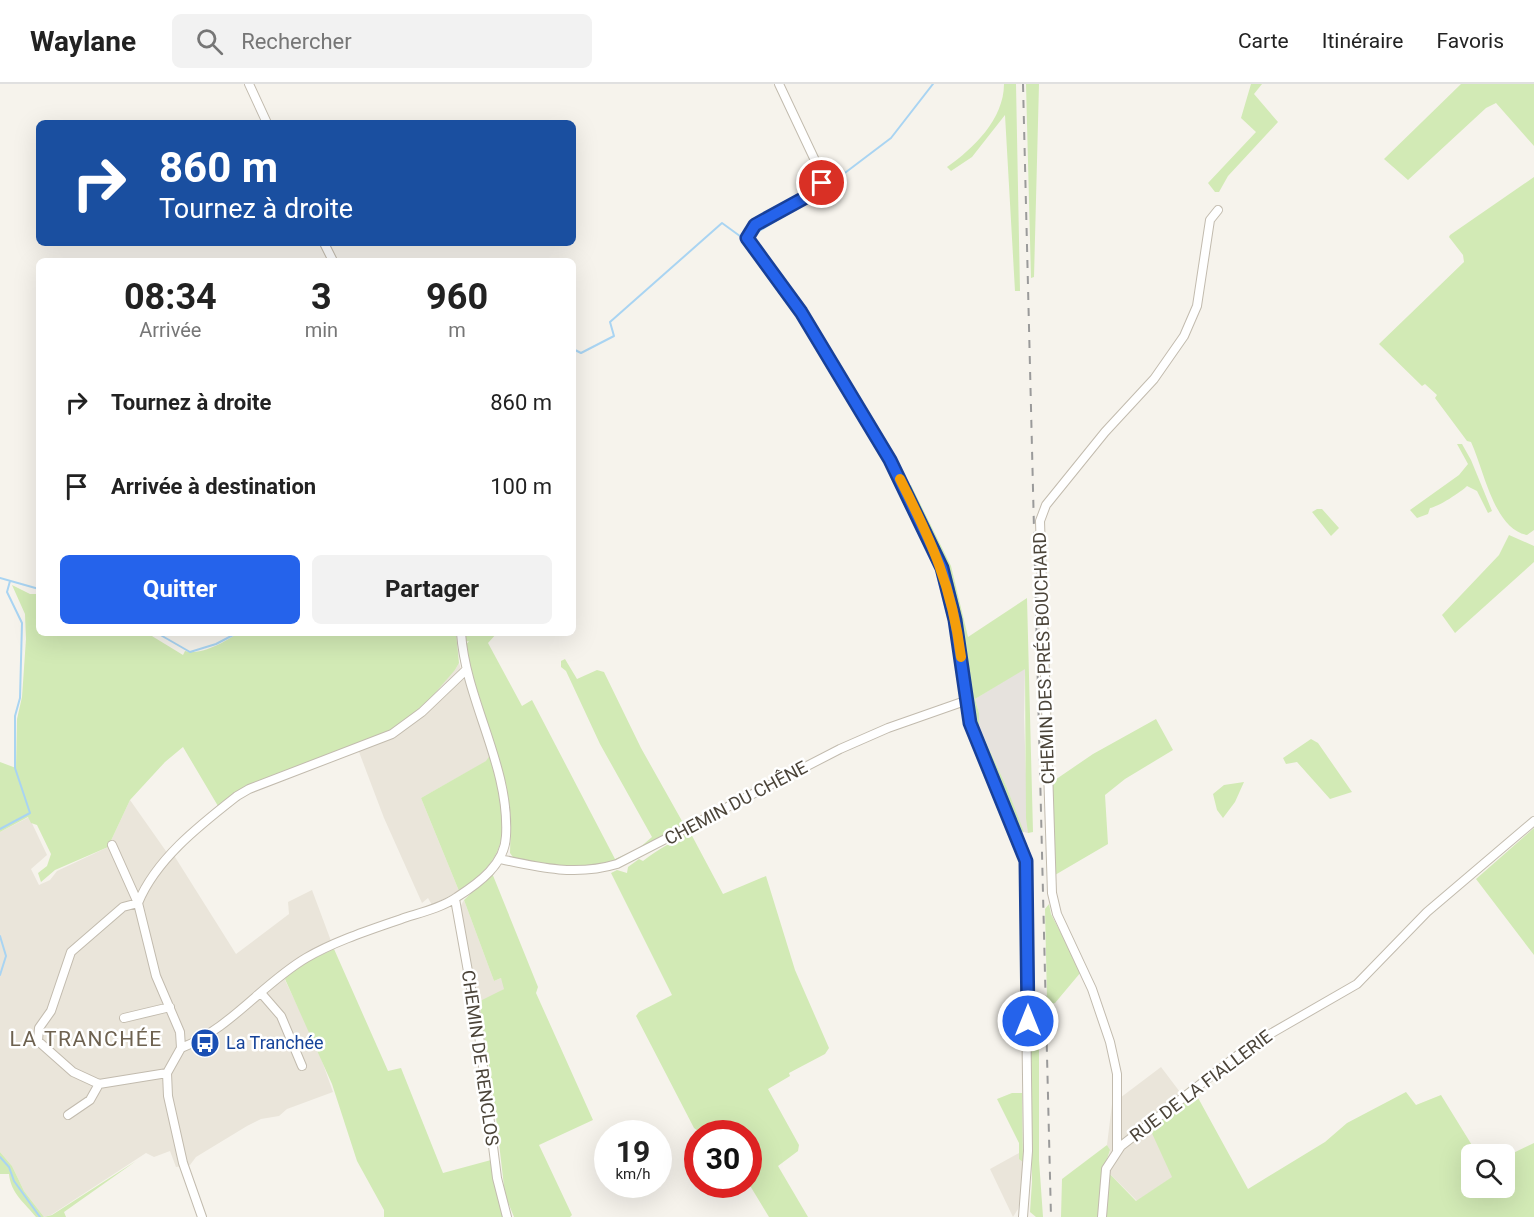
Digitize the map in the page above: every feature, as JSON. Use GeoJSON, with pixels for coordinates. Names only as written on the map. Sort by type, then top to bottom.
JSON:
{"type":"FeatureCollection","features":[{"type":"Feature","properties":{"kind":"street"},"geometry":{"type":"LineString","coordinates":[[249,84],[266,120]]}},
{"type":"Feature","properties":{"kind":"street"},"geometry":{"type":"LineString","coordinates":[[779,84],[820,171],[822,183],[817,191],[759,223],[748,238],[813,331],[890,460],[942,568],[951,597],[965,701],[977,744],[1026,861],[1028,1150],[1023,1217]]}},
{"type":"Feature","properties":{"kind":"street","name":"CHEMIN DES PRÉS BOUCHARD"},"geometry":{"type":"LineString","coordinates":[[1116,1150],[1117,1074],[1112,1049],[1092,989],[1057,914],[1052,893],[1040,521],[1046,505],[1105,432],[1154,379],[1184,336],[1197,306],[1210,220],[1218,210]]}},
{"type":"Feature","properties":{"kind":"street"},"geometry":{"type":"LineString","coordinates":[[202,1217],[183,1163],[168,1096],[167,1073],[181,1048],[212,1031],[289,969],[330,946],[455,899],[500,859],[506,836],[503,796],[466,670],[461,636]]}},
{"type":"Feature","properties":{"kind":"street"},"geometry":{"type":"LineString","coordinates":[[138,903],[145,888],[174,851],[237,796],[249,789],[392,734],[422,712],[466,670]]}},
{"type":"Feature","properties":{"kind":"street","name":"CHEMIN DU CHÊNE"},"geometry":{"type":"LineString","coordinates":[[500,859],[567,871],[590,870],[617,864],[840,749],[904,722],[965,701]]}},
{"type":"Feature","properties":{"kind":"street","name":"RUE DE LA FIALLERIE"},"geometry":{"type":"LineString","coordinates":[[1102,1217],[1105,1175],[1116,1150],[1251,1045],[1357,984],[1428,912],[1534,821]]}},
{"type":"Feature","properties":{"kind":"street"},"geometry":{"type":"LineString","coordinates":[[112,845],[138,903],[156,976],[180,1032],[181,1048]]}},
{"type":"Feature","properties":{"kind":"street","name":"CHEMIN DE RENCLOS"},"geometry":{"type":"LineString","coordinates":[[455,899],[478,1027],[497,1178],[507,1217]]}},
{"type":"Feature","properties":{"kind":"street"},"geometry":{"type":"LineString","coordinates":[[138,903],[123,907],[71,952],[55,1001],[37,1032],[41,1045],[86,1080],[99,1084],[167,1073]]}},
{"type":"Feature","properties":{"kind":"street"},"geometry":{"type":"LineString","coordinates":[[261,993],[281,1016],[302,1066]]}},
{"type":"Feature","properties":{"kind":"street"},"geometry":{"type":"LineString","coordinates":[[124,1018],[170,1007]]}},
{"type":"Feature","properties":{"kind":"street"},"geometry":{"type":"LineString","coordinates":[[68,1115],[90,1100],[99,1084]]}},
{"type":"Feature","properties":{"kind":"shaded area"},"geometry":{"type":"Polygon","coordinates":[[[459,663],[490,755],[487,761],[421,798],[459,891],[432,905],[428,898],[422,903],[384,818],[356,744],[388,730],[455,670],[459,663]]]}},
{"type":"Feature","properties":{"kind":"shaded area"},"geometry":{"type":"Polygon","coordinates":[[[1025,668],[1024,717],[1028,833],[1024,832],[1021,826],[1007,788],[979,727],[979,713],[975,699],[1025,668]]]}},
{"type":"Feature","properties":{"kind":"shaded area"},"geometry":{"type":"Polygon","coordinates":[[[130,800],[168,854],[175,857],[236,954],[289,914],[288,902],[312,890],[334,949],[296,967],[285,980],[317,1047],[333,1092],[287,1109],[279,1116],[261,1119],[247,1126],[196,1157],[190,1165],[176,1167],[170,1151],[154,1157],[146,1153],[51,1215],[44,1217],[24,1191],[12,1166],[0,1152],[0,832],[29,817],[47,855],[31,869],[39,885],[50,880],[57,871],[108,847],[130,800]]]}},
{"type":"Feature","properties":{"kind":"shaded area"},"geometry":{"type":"Polygon","coordinates":[[[464,900],[494,981],[501,978],[505,985],[504,989],[476,1003],[460,907],[464,900]]]}},
{"type":"Feature","properties":{"kind":"shaded area"},"geometry":{"type":"Polygon","coordinates":[[[1161,1067],[1186,1100],[1173,1177],[1137,1201],[1104,1168],[1110,1151],[1107,1145],[1112,1104],[1161,1067]]]}},
{"type":"Feature","properties":{"kind":"shaded area"},"geometry":{"type":"Polygon","coordinates":[[[1019,1153],[1023,1162],[1023,1191],[1013,1217],[990,1169],[1019,1153]]]}},
{"type":"Feature","properties":{"kind":"green space"},"geometry":{"type":"Polygon","coordinates":[[[1004,84],[1016,84],[1020,291],[1015,291],[1005,115],[972,157],[951,171],[947,167],[976,142],[993,121],[1003,97],[1004,84]]]}},
{"type":"Feature","properties":{"kind":"green space"},"geometry":{"type":"Polygon","coordinates":[[[1026,84],[1039,84],[1034,277],[1031,278],[1026,84]]]}},
{"type":"Feature","properties":{"kind":"green space"},"geometry":{"type":"Polygon","coordinates":[[[1251,84],[1262,84],[1254,94],[1278,122],[1228,176],[1219,192],[1215,192],[1208,183],[1256,132],[1241,118],[1251,84]]]}},
{"type":"Feature","properties":{"kind":"green space"},"geometry":{"type":"Polygon","coordinates":[[[1461,84],[1534,84],[1534,146],[1496,103],[1486,108],[1408,180],[1384,159],[1461,84]]]}},
{"type":"Feature","properties":{"kind":"green space"},"geometry":{"type":"Polygon","coordinates":[[[1534,177],[1534,530],[1527,535],[1506,522],[1498,510],[1471,442],[1467,441],[1435,398],[1437,395],[1425,384],[1422,386],[1379,344],[1464,262],[1463,255],[1449,237],[1450,235],[1534,177]]]}},
{"type":"Feature","properties":{"kind":"green space"},"geometry":{"type":"Polygon","coordinates":[[[1457,444],[1462,444],[1471,460],[1492,511],[1488,513],[1477,491],[1467,486],[1449,499],[1430,508],[1428,514],[1417,518],[1410,510],[1459,475],[1468,464],[1457,444]]]}},
{"type":"Feature","properties":{"kind":"green space"},"geometry":{"type":"Polygon","coordinates":[[[911,485],[951,566],[968,637],[1027,598],[1033,832],[1028,833],[1026,818],[1025,669],[975,699],[979,713],[979,727],[1024,832],[1018,831],[973,728],[967,694],[959,695],[945,596],[907,487],[911,485]]]}},
{"type":"Feature","properties":{"kind":"green space"},"geometry":{"type":"Polygon","coordinates":[[[1322,509],[1339,528],[1331,536],[1312,512],[1322,509]]]}},
{"type":"Feature","properties":{"kind":"green space"},"geometry":{"type":"Polygon","coordinates":[[[1509,535],[1534,546],[1534,562],[1455,633],[1442,615],[1499,555],[1509,535]]]}},
{"type":"Feature","properties":{"kind":"green space"},"geometry":{"type":"Polygon","coordinates":[[[12,585],[30,594],[36,594],[36,636],[152,636],[183,655],[185,651],[198,652],[233,636],[456,636],[459,663],[428,701],[392,731],[250,784],[218,806],[183,747],[165,762],[130,800],[108,847],[55,870],[41,882],[38,873],[47,866],[51,854],[37,825],[31,823],[28,817],[0,832],[0,762],[16,768],[17,719],[22,697],[26,639],[25,614],[12,585]]]}},
{"type":"Feature","properties":{"kind":"green space"},"geometry":{"type":"Polygon","coordinates":[[[464,636],[494,636],[488,643],[522,706],[532,700],[615,859],[632,852],[610,863],[572,869],[515,860],[510,853],[511,820],[506,784],[464,647],[469,641],[464,642],[464,636]]]}},
{"type":"Feature","properties":{"kind":"green space"},"geometry":{"type":"Polygon","coordinates":[[[565,659],[577,679],[597,670],[604,672],[641,748],[682,821],[691,819],[640,848],[652,837],[600,744],[566,671],[561,667],[561,661],[565,659]]]}},
{"type":"Feature","properties":{"kind":"green space"},"geometry":{"type":"Polygon","coordinates":[[[1156,719],[1173,750],[1125,779],[1105,795],[1108,844],[1055,875],[1052,782],[1093,754],[1156,719]]]}},
{"type":"Feature","properties":{"kind":"green space"},"geometry":{"type":"Polygon","coordinates":[[[1311,739],[1318,743],[1352,792],[1330,799],[1297,762],[1286,764],[1283,758],[1311,739]]]}},
{"type":"Feature","properties":{"kind":"green space"},"geometry":{"type":"Polygon","coordinates":[[[490,755],[500,796],[503,831],[499,847],[491,862],[459,891],[421,798],[486,761],[490,755]]]}},
{"type":"Feature","properties":{"kind":"green space"},"geometry":{"type":"Polygon","coordinates":[[[1244,782],[1235,802],[1223,818],[1217,810],[1213,794],[1224,785],[1244,782]]]}},
{"type":"Feature","properties":{"kind":"green space"},"geometry":{"type":"Polygon","coordinates":[[[1534,828],[1534,955],[1476,879],[1534,828]]]}},
{"type":"Feature","properties":{"kind":"green space"},"geometry":{"type":"Polygon","coordinates":[[[690,832],[723,894],[766,876],[795,970],[829,1048],[825,1054],[789,1073],[790,1076],[768,1089],[799,1145],[798,1151],[778,1166],[808,1217],[769,1217],[757,1198],[762,1198],[762,1120],[690,1120],[636,1016],[639,1012],[672,995],[611,873],[617,870],[627,873],[628,867],[639,859],[643,861],[690,832]]]}},
{"type":"Feature","properties":{"kind":"green space"},"geometry":{"type":"Polygon","coordinates":[[[492,873],[538,987],[536,993],[593,1120],[539,1145],[572,1215],[570,1217],[514,1217],[505,1195],[480,1007],[476,1003],[504,989],[501,978],[494,981],[464,900],[492,873]]]}},
{"type":"Feature","properties":{"kind":"green space"},"geometry":{"type":"Polygon","coordinates":[[[1049,904],[1051,914],[1081,972],[1055,1003],[1051,1004],[1047,999],[1045,909],[1049,904]]]}},
{"type":"Feature","properties":{"kind":"green space"},"geometry":{"type":"Polygon","coordinates":[[[334,949],[388,1071],[401,1068],[443,1173],[491,1160],[505,1217],[384,1217],[384,1210],[357,1161],[332,1084],[285,979],[296,967],[334,949]]]}},
{"type":"Feature","properties":{"kind":"green space"},"geometry":{"type":"Polygon","coordinates":[[[1039,1040],[1039,1160],[1043,1217],[1036,1217],[1030,1212],[1032,1182],[1030,1041],[1039,1040]]]}},
{"type":"Feature","properties":{"kind":"green space"},"geometry":{"type":"Polygon","coordinates":[[[1191,1085],[1248,1189],[1325,1142],[1347,1123],[1406,1092],[1416,1105],[1441,1095],[1471,1144],[1461,1144],[1461,1198],[1515,1198],[1515,1152],[1534,1143],[1534,1217],[1061,1217],[1062,1179],[1107,1145],[1110,1150],[1104,1168],[1136,1201],[1172,1177],[1150,1129],[1185,1099],[1181,1094],[1191,1085]]]}},
{"type":"Feature","properties":{"kind":"green space"},"geometry":{"type":"Polygon","coordinates":[[[1012,1093],[1022,1093],[1023,1162],[1019,1159],[1019,1143],[997,1099],[1012,1093]]]}},
{"type":"Feature","properties":{"kind":"green space"},"geometry":{"type":"Polygon","coordinates":[[[0,1152],[12,1166],[24,1191],[44,1217],[36,1217],[19,1198],[9,1174],[0,1174],[0,1152]]]}},
{"type":"Feature","properties":{"kind":"green space"},"geometry":{"type":"Polygon","coordinates":[[[136,1161],[64,1212],[66,1217],[44,1217],[52,1215],[136,1161]]]}},
{"type":"Feature","properties":{"kind":"waterway"},"geometry":{"type":"LineString","coordinates":[[821,191],[891,138],[933,84]]}},
{"type":"Feature","properties":{"kind":"waterway"},"geometry":{"type":"LineString","coordinates":[[753,235],[809,200]]}},
{"type":"Feature","properties":{"kind":"waterway"},"geometry":{"type":"LineString","coordinates":[[576,350],[581,353],[614,336],[610,322],[722,223],[744,239]]}},
{"type":"Feature","properties":{"kind":"waterway"},"geometry":{"type":"LineString","coordinates":[[0,578],[36,588]]}},
{"type":"Feature","properties":{"kind":"waterway"},"geometry":{"type":"LineString","coordinates":[[0,829],[30,813],[15,768],[15,716],[20,698],[22,623],[7,592],[10,581]]}},
{"type":"Feature","properties":{"kind":"waterway"},"geometry":{"type":"LineString","coordinates":[[162,636],[190,652],[216,644],[231,636]]}},
{"type":"Feature","properties":{"kind":"waterway"},"geometry":{"type":"LineString","coordinates":[[0,936],[6,956],[0,975]]}},
{"type":"Feature","properties":{"kind":"waterway"},"geometry":{"type":"LineString","coordinates":[[0,1157],[9,1167],[14,1181],[40,1217]]}},
{"type":"Feature","properties":{"kind":"railway"},"geometry":{"type":"LineString","coordinates":[[1023,84],[1051,1217]]}},
{"type":"Feature","properties":{"kind":"slow traffic"},"geometry":{"type":"LineString","coordinates":[[900,479],[942,568],[951,597],[961,657]]}},
{"type":"Feature","properties":{"kind":"place","name":"La Tranchée"},"geometry":{"type":"Point","coordinates":[205,1043]}},
{"type":"Feature","properties":{"kind":"district","name":"LA TRANCHÉE"},"geometry":{"type":"Point","coordinates":[86,1039]}},
{"type":"Feature","properties":{"kind":"route"},"geometry":{"type":"LineString","coordinates":[[822,183],[817,191],[755,225],[749,231],[747,238],[801,312],[890,460],[942,568],[951,597],[970,723],[1026,861],[1028,1021]]}}]}
